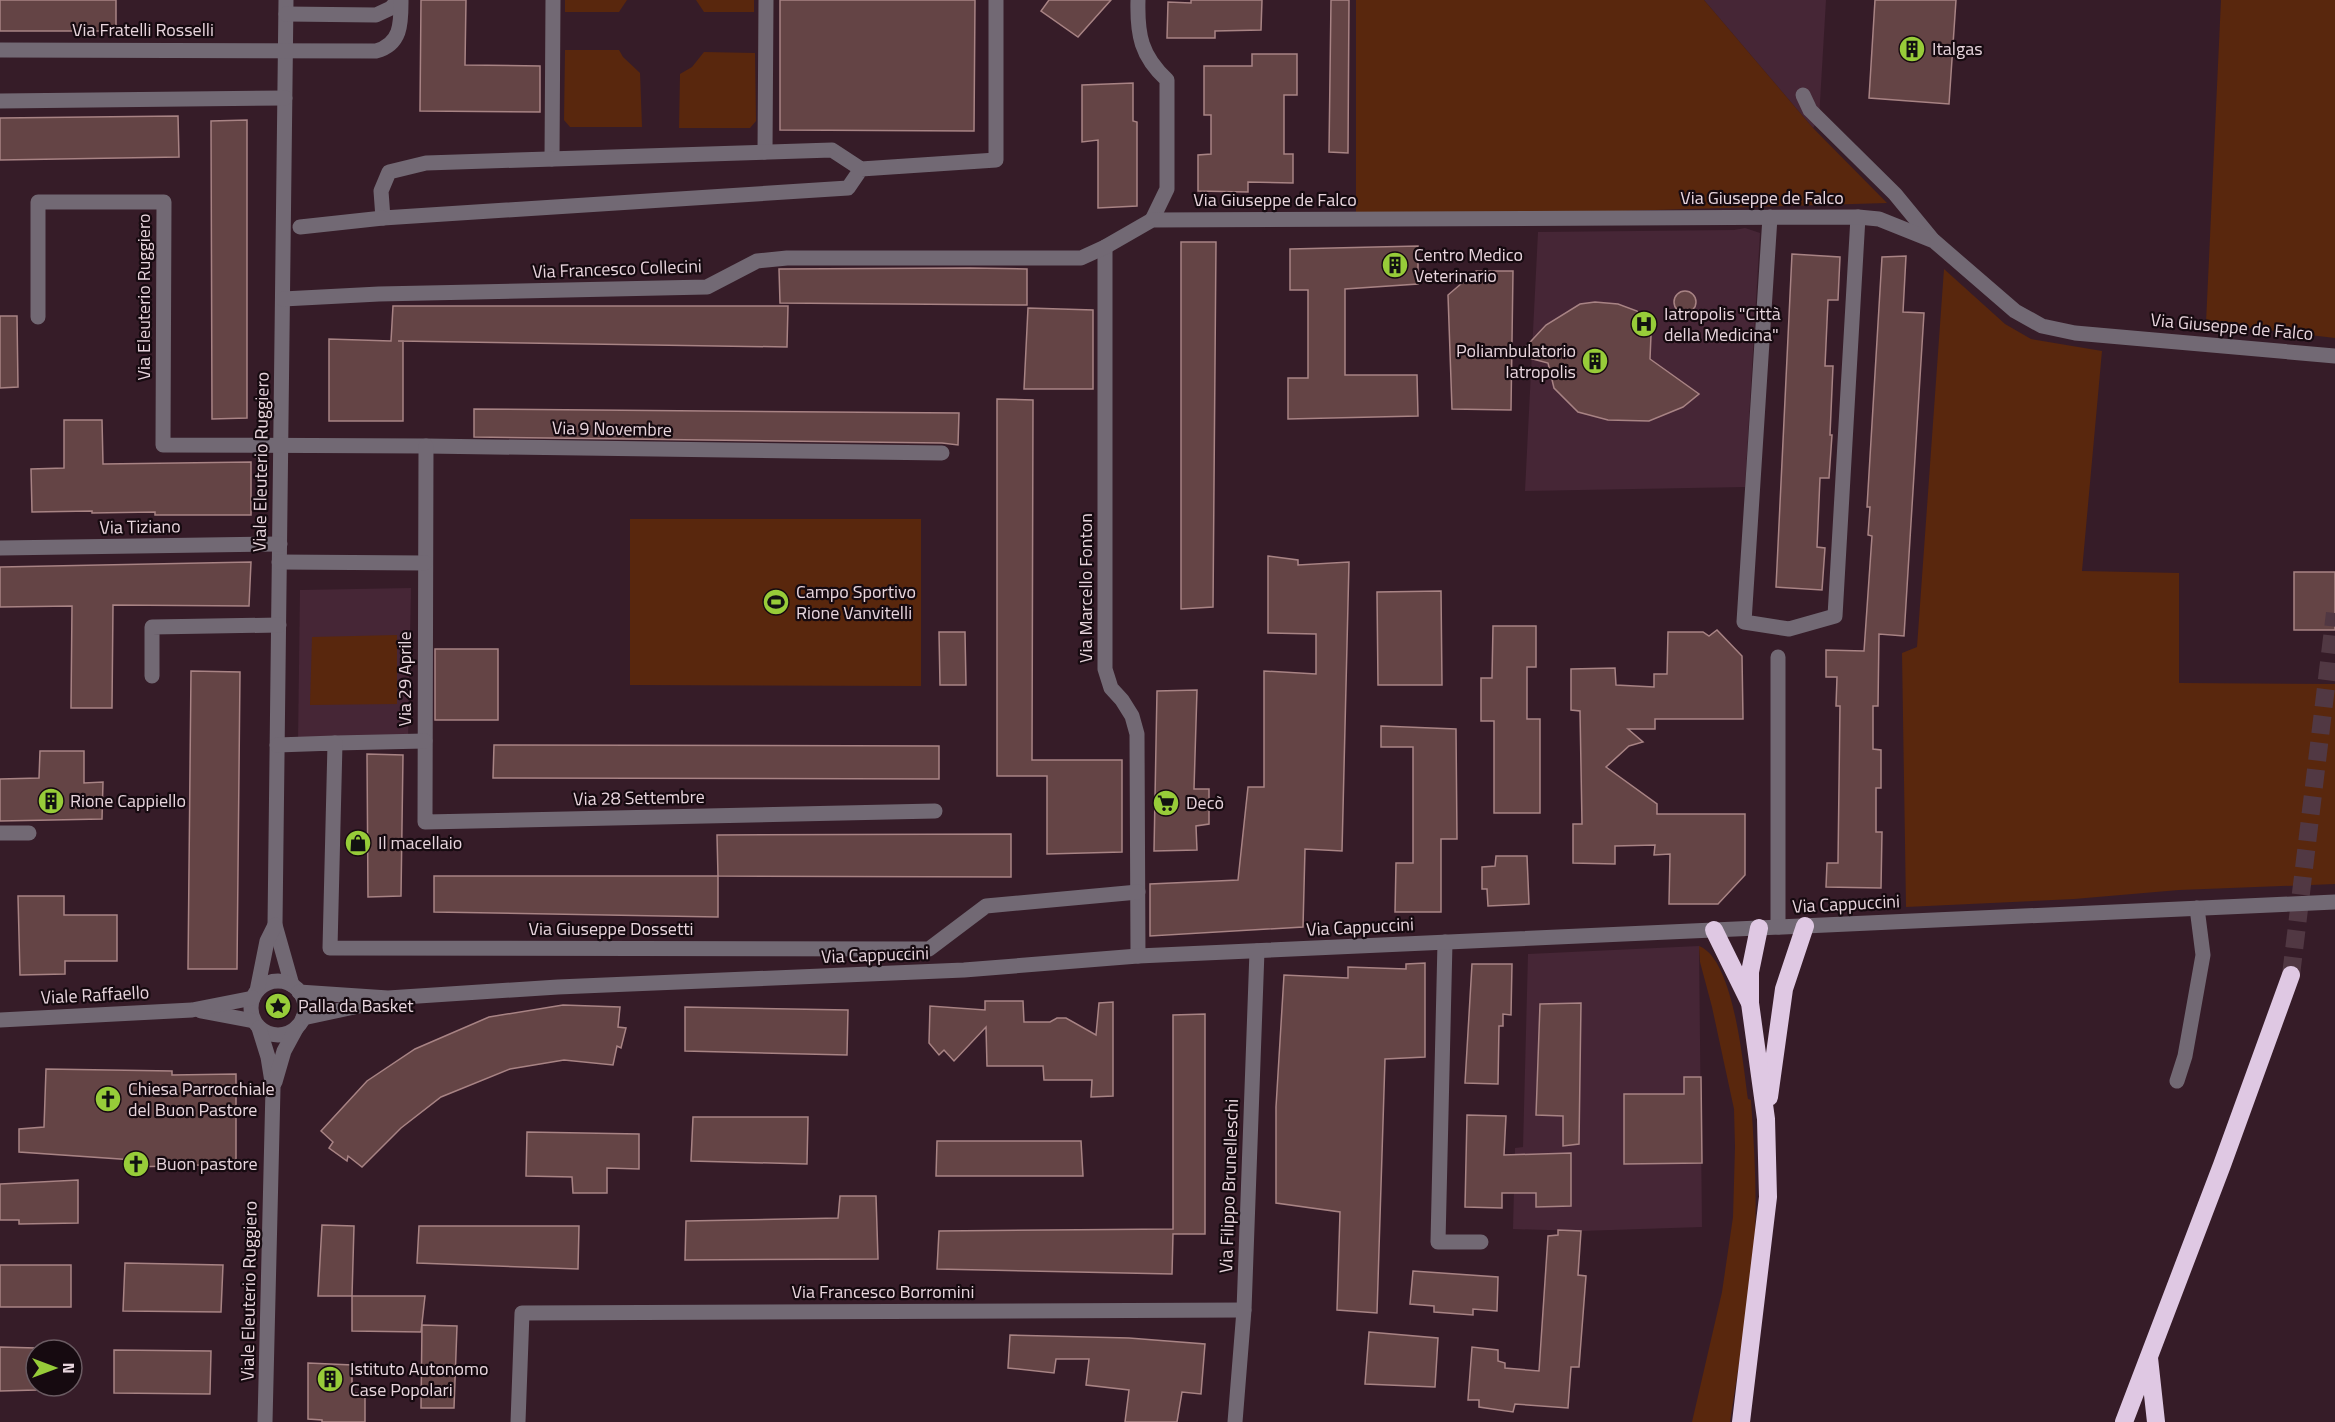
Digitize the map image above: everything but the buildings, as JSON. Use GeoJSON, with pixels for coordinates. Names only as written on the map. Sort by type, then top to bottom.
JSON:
{"type":"FeatureCollection","features":[{"type":"Feature","properties":{"kind":"highway"},"geometry":{"type":"LineString","coordinates":[[1766,1119],[1784,988],[1804,926]]}},
{"type":"Feature","properties":{"kind":"highway"},"geometry":{"type":"LineString","coordinates":[[1741,1422],[1768,1197],[1766,1119],[1750,1003],[1750,972],[1759,928]]}},
{"type":"Feature","properties":{"kind":"highway"},"geometry":{"type":"LineString","coordinates":[[1714,930],[1750,1003]]}},
{"type":"Feature","properties":{"kind":"highway"},"geometry":{"type":"LineString","coordinates":[[2124,1422],[2222,1165],[2291,975]]}},
{"type":"Feature","properties":{"kind":"highway"},"geometry":{"type":"LineString","coordinates":[[2149,1355],[2156,1422]]}},
{"type":"Feature","properties":{"kind":"street"},"geometry":{"type":"LineString","coordinates":[[286,7],[376,15],[392,8],[399,0]]}},
{"type":"Feature","properties":{"kind":"street","name":"Via Fratelli Rosselli"},"geometry":{"type":"LineString","coordinates":[[0,50],[376,51],[383,49],[396,38],[400,29],[399,0]]}},
{"type":"Feature","properties":{"kind":"street"},"geometry":{"type":"LineString","coordinates":[[552,159],[553,0]]}},
{"type":"Feature","properties":{"kind":"street"},"geometry":{"type":"LineString","coordinates":[[765,153],[766,0]]}},
{"type":"Feature","properties":{"kind":"street"},"geometry":{"type":"LineString","coordinates":[[382,218],[381,191],[389,172],[426,162],[832,150],[861,169],[996,160],[996,0]]}},
{"type":"Feature","properties":{"kind":"street"},"geometry":{"type":"LineString","coordinates":[[1138,0],[1142,45],[1152,66],[1167,80],[1167,189],[1152,220]]}},
{"type":"Feature","properties":{"kind":"street","name":"Viale Eleuterio Ruggiero"},"geometry":{"type":"LineString","coordinates":[[286,7],[275,925],[295,988]]}},
{"type":"Feature","properties":{"kind":"street"},"geometry":{"type":"LineString","coordinates":[[1803,95],[1809,110],[1895,194],[1934,241]]}},
{"type":"Feature","properties":{"kind":"street"},"geometry":{"type":"LineString","coordinates":[[0,101],[285,98]]}},
{"type":"Feature","properties":{"kind":"street"},"geometry":{"type":"LineString","coordinates":[[300,227],[382,218],[848,188],[861,169]]}},
{"type":"Feature","properties":{"kind":"street","name":"Via Eleuterio Ruggiero"},"geometry":{"type":"LineString","coordinates":[[38,318],[38,202],[164,202],[163,445],[281,447]]}},
{"type":"Feature","properties":{"kind":"street"},"geometry":{"type":"LineString","coordinates":[[1770,217],[1744,622],[1789,629],[1835,616],[1858,217]]}},
{"type":"Feature","properties":{"kind":"street","name":"Via Giuseppe de Falco"},"geometry":{"type":"LineString","coordinates":[[1152,220],[1770,217],[1879,219],[1934,241],[2015,311],[2042,326],[2075,333],[2335,356]]}},
{"type":"Feature","properties":{"kind":"street","name":"Via Francesco Collecini"},"geometry":{"type":"LineString","coordinates":[[283,299],[379,294],[707,287],[757,261],[787,258],[1081,258],[1152,220]]}},
{"type":"Feature","properties":{"kind":"street","name":"Via Marcello Fonton"},"geometry":{"type":"LineString","coordinates":[[1105,247],[1105,669],[1111,688],[1132,716],[1137,734],[1138,956]]}},
{"type":"Feature","properties":{"kind":"street","name":"Via 9 Novembre"},"geometry":{"type":"LineString","coordinates":[[281,447],[426,446],[942,453]]}},
{"type":"Feature","properties":{"kind":"street","name":"Via 29 Aprile"},"geometry":{"type":"LineString","coordinates":[[335,743],[425,741],[426,446]]}},
{"type":"Feature","properties":{"kind":"street","name":"Via Tiziano"},"geometry":{"type":"LineString","coordinates":[[0,548],[280,544]]}},
{"type":"Feature","properties":{"kind":"street"},"geometry":{"type":"LineString","coordinates":[[279,562],[425,563]]}},
{"type":"Feature","properties":{"kind":"street"},"geometry":{"type":"LineString","coordinates":[[152,676],[152,627],[279,625]]}},
{"type":"Feature","properties":{"kind":"street"},"geometry":{"type":"LineString","coordinates":[[1778,657],[1778,927]]}},
{"type":"Feature","properties":{"kind":"street","name":"Via 28 Settembre"},"geometry":{"type":"LineString","coordinates":[[425,741],[425,822],[934,812]]}},
{"type":"Feature","properties":{"kind":"street"},"geometry":{"type":"LineString","coordinates":[[277,745],[335,743]]}},
{"type":"Feature","properties":{"kind":"street","name":"Via Giuseppe Dossetti"},"geometry":{"type":"LineString","coordinates":[[335,743],[330,948],[929,949],[986,906],[1138,892]]}},
{"type":"Feature","properties":{"kind":"street"},"geometry":{"type":"LineString","coordinates":[[0,833],[29,833]]}},
{"type":"Feature","properties":{"kind":"street","name":"Via Cappuccini"},"geometry":{"type":"LineString","coordinates":[[295,988],[388,998],[570,986],[964,970],[1138,956],[2335,902]]}},
{"type":"Feature","properties":{"kind":"street"},"geometry":{"type":"LineString","coordinates":[[2177,1081],[2185,1056],[2202,955],[2197,908]]}},
{"type":"Feature","properties":{"kind":"street","name":"Viale Eleuterio Ruggiero"},"geometry":{"type":"LineString","coordinates":[[255,994],[267,941],[275,925]]}},
{"type":"Feature","properties":{"kind":"street"},"geometry":{"type":"LineString","coordinates":[[1445,942],[1438,1242],[1480,1242]]}},
{"type":"Feature","properties":{"kind":"street","name":"Via Filippo Brunelleschi"},"geometry":{"type":"LineString","coordinates":[[1235,1422],[1244,1310],[1257,951]]}},
{"type":"Feature","properties":{"kind":"street"},"geometry":{"type":"LineString","coordinates":[[269,982],[285,982],[295,988],[304,1009],[300,1023],[282,1035],[266,1033],[256,1025],[251,1014],[255,994],[269,982]]}},
{"type":"Feature","properties":{"kind":"street","name":"Viale Raffaello"},"geometry":{"type":"LineString","coordinates":[[0,1020],[192,1010],[255,994]]}},
{"type":"Feature","properties":{"kind":"street","name":"Via Cappuccini"},"geometry":{"type":"LineString","coordinates":[[300,1023],[388,998]]}},
{"type":"Feature","properties":{"kind":"street","name":"Viale Raffaello"},"geometry":{"type":"LineString","coordinates":[[192,1010],[256,1025]]}},
{"type":"Feature","properties":{"kind":"street"},"geometry":{"type":"LineString","coordinates":[[0,1025],[22,1019]]}},
{"type":"Feature","properties":{"kind":"street","name":"Viale Eleuterio Ruggiero"},"geometry":{"type":"LineString","coordinates":[[273,1088],[284,1051],[300,1023]]}},
{"type":"Feature","properties":{"kind":"street","name":"Viale Eleuterio Ruggiero"},"geometry":{"type":"LineString","coordinates":[[256,1025],[268,1057],[273,1088],[266,1422]]}},
{"type":"Feature","properties":{"kind":"street","name":"Via Francesco Borromini"},"geometry":{"type":"LineString","coordinates":[[518,1422],[522,1313],[1244,1310]]}},
{"type":"Feature","properties":{"kind":"street"},"geometry":{"type":"LineString","coordinates":[[255,1422],[265,1405]]}},
{"type":"Feature","properties":{"kind":"shaded area"},"geometry":{"type":"Polygon","coordinates":[[[565,0],[627,0],[619,12],[565,12],[565,0]]]}},
{"type":"Feature","properties":{"kind":"shaded area"},"geometry":{"type":"Polygon","coordinates":[[[696,0],[754,0],[754,12],[704,12],[696,0]]]}},
{"type":"Feature","properties":{"kind":"shaded area"},"geometry":{"type":"Polygon","coordinates":[[[1356,0],[1704,0],[1813,128],[1887,203],[1356,219],[1356,0]]]}},
{"type":"Feature","properties":{"kind":"shaded area"},"geometry":{"type":"Polygon","coordinates":[[[1704,0],[1826,0],[1819,119],[1813,128],[1704,0]]]}},
{"type":"Feature","properties":{"kind":"shaded area"},"geometry":{"type":"Polygon","coordinates":[[[2221,0],[2335,0],[2335,338],[2206,323],[2221,0]]]}},
{"type":"Feature","properties":{"kind":"shaded area"},"geometry":{"type":"Polygon","coordinates":[[[565,50],[619,50],[640,73],[642,127],[570,127],[564,120],[565,50]]]}},
{"type":"Feature","properties":{"kind":"shaded area"},"geometry":{"type":"Polygon","coordinates":[[[704,52],[755,53],[756,121],[750,128],[679,128],[680,74],[692,67],[704,52]]]}},
{"type":"Feature","properties":{"kind":"shaded area","name":"Iatropolis \"Città della Medicina\""},"geometry":{"type":"Polygon","coordinates":[[[1745,228],[1760,233],[1745,487],[1525,491],[1538,232],[1745,228]]]}},
{"type":"Feature","properties":{"kind":"shaded area"},"geometry":{"type":"Polygon","coordinates":[[[1944,269],[2005,324],[2031,339],[2102,351],[2082,571],[2179,573],[2179,683],[2335,684],[2335,884],[2179,890],[2074,899],[1906,907],[1902,653],[1917,647],[1944,269]]]}},
{"type":"Feature","properties":{"kind":"shaded area","name":"Campo Sportivo Rione Vanvitelli"},"geometry":{"type":"Polygon","coordinates":[[[630,519],[921,519],[921,686],[630,685],[630,519]]]}},
{"type":"Feature","properties":{"kind":"shaded area"},"geometry":{"type":"Polygon","coordinates":[[[411,588],[408,741],[298,744],[300,590],[411,588]]]}},
{"type":"Feature","properties":{"kind":"shaded area"},"geometry":{"type":"Polygon","coordinates":[[[397,635],[397,704],[310,705],[312,637],[397,635]]]}},
{"type":"Feature","properties":{"kind":"shaded area"},"geometry":{"type":"Polygon","coordinates":[[[1699,946],[1702,1227],[1581,1231],[1513,1229],[1515,1148],[1523,1147],[1528,954],[1699,946]]]}},
{"type":"Feature","properties":{"kind":"shaded area"},"geometry":{"type":"Polygon","coordinates":[[[1699,946],[1711,955],[1729,991],[1740,1039],[1748,1099],[1751,1100],[1755,1167],[1755,1234],[1748,1305],[1730,1422],[1692,1422],[1722,1292],[1733,1217],[1735,1147],[1734,1109],[1700,962],[1699,946]]]}},
{"type":"Feature","properties":{"kind":"tunnel"},"geometry":{"type":"LineString","coordinates":[[2291,975],[2335,613]]}},
{"type":"Feature","properties":{"kind":"place","name":"Italgas"},"geometry":{"type":"Point","coordinates":[1912,49]}},
{"type":"Feature","properties":{"kind":"place","name":"Centro Medico Veterinario"},"geometry":{"type":"Point","coordinates":[1395,265]}},
{"type":"Feature","properties":{"kind":"place","name":"Iatropolis \"Città della Medicina\""},"geometry":{"type":"Point","coordinates":[1644,324]}},
{"type":"Feature","properties":{"kind":"place","name":"Poliambulatorio Iatropolis"},"geometry":{"type":"Point","coordinates":[1595,361]}},
{"type":"Feature","properties":{"kind":"place","name":"Campo Sportivo Rione Vanvitelli"},"geometry":{"type":"Point","coordinates":[776,602]}},
{"type":"Feature","properties":{"kind":"place","name":"Rione Cappiello"},"geometry":{"type":"Point","coordinates":[51,801]}},
{"type":"Feature","properties":{"kind":"place","name":"Decò"},"geometry":{"type":"Point","coordinates":[1166,803]}},
{"type":"Feature","properties":{"kind":"place","name":"Il macellaio"},"geometry":{"type":"Point","coordinates":[358,843]}},
{"type":"Feature","properties":{"kind":"place","name":"Palla da Basket"},"geometry":{"type":"Point","coordinates":[278,1006]}},
{"type":"Feature","properties":{"kind":"place","name":"Chiesa Parrocchiale del Buon Pastore"},"geometry":{"type":"Point","coordinates":[108,1099]}},
{"type":"Feature","properties":{"kind":"place","name":"Buon pastore"},"geometry":{"type":"Point","coordinates":[136,1164]}},
{"type":"Feature","properties":{"kind":"place","name":"Istituto Autonomo Case Popolari"},"geometry":{"type":"Point","coordinates":[330,1379]}}]}
